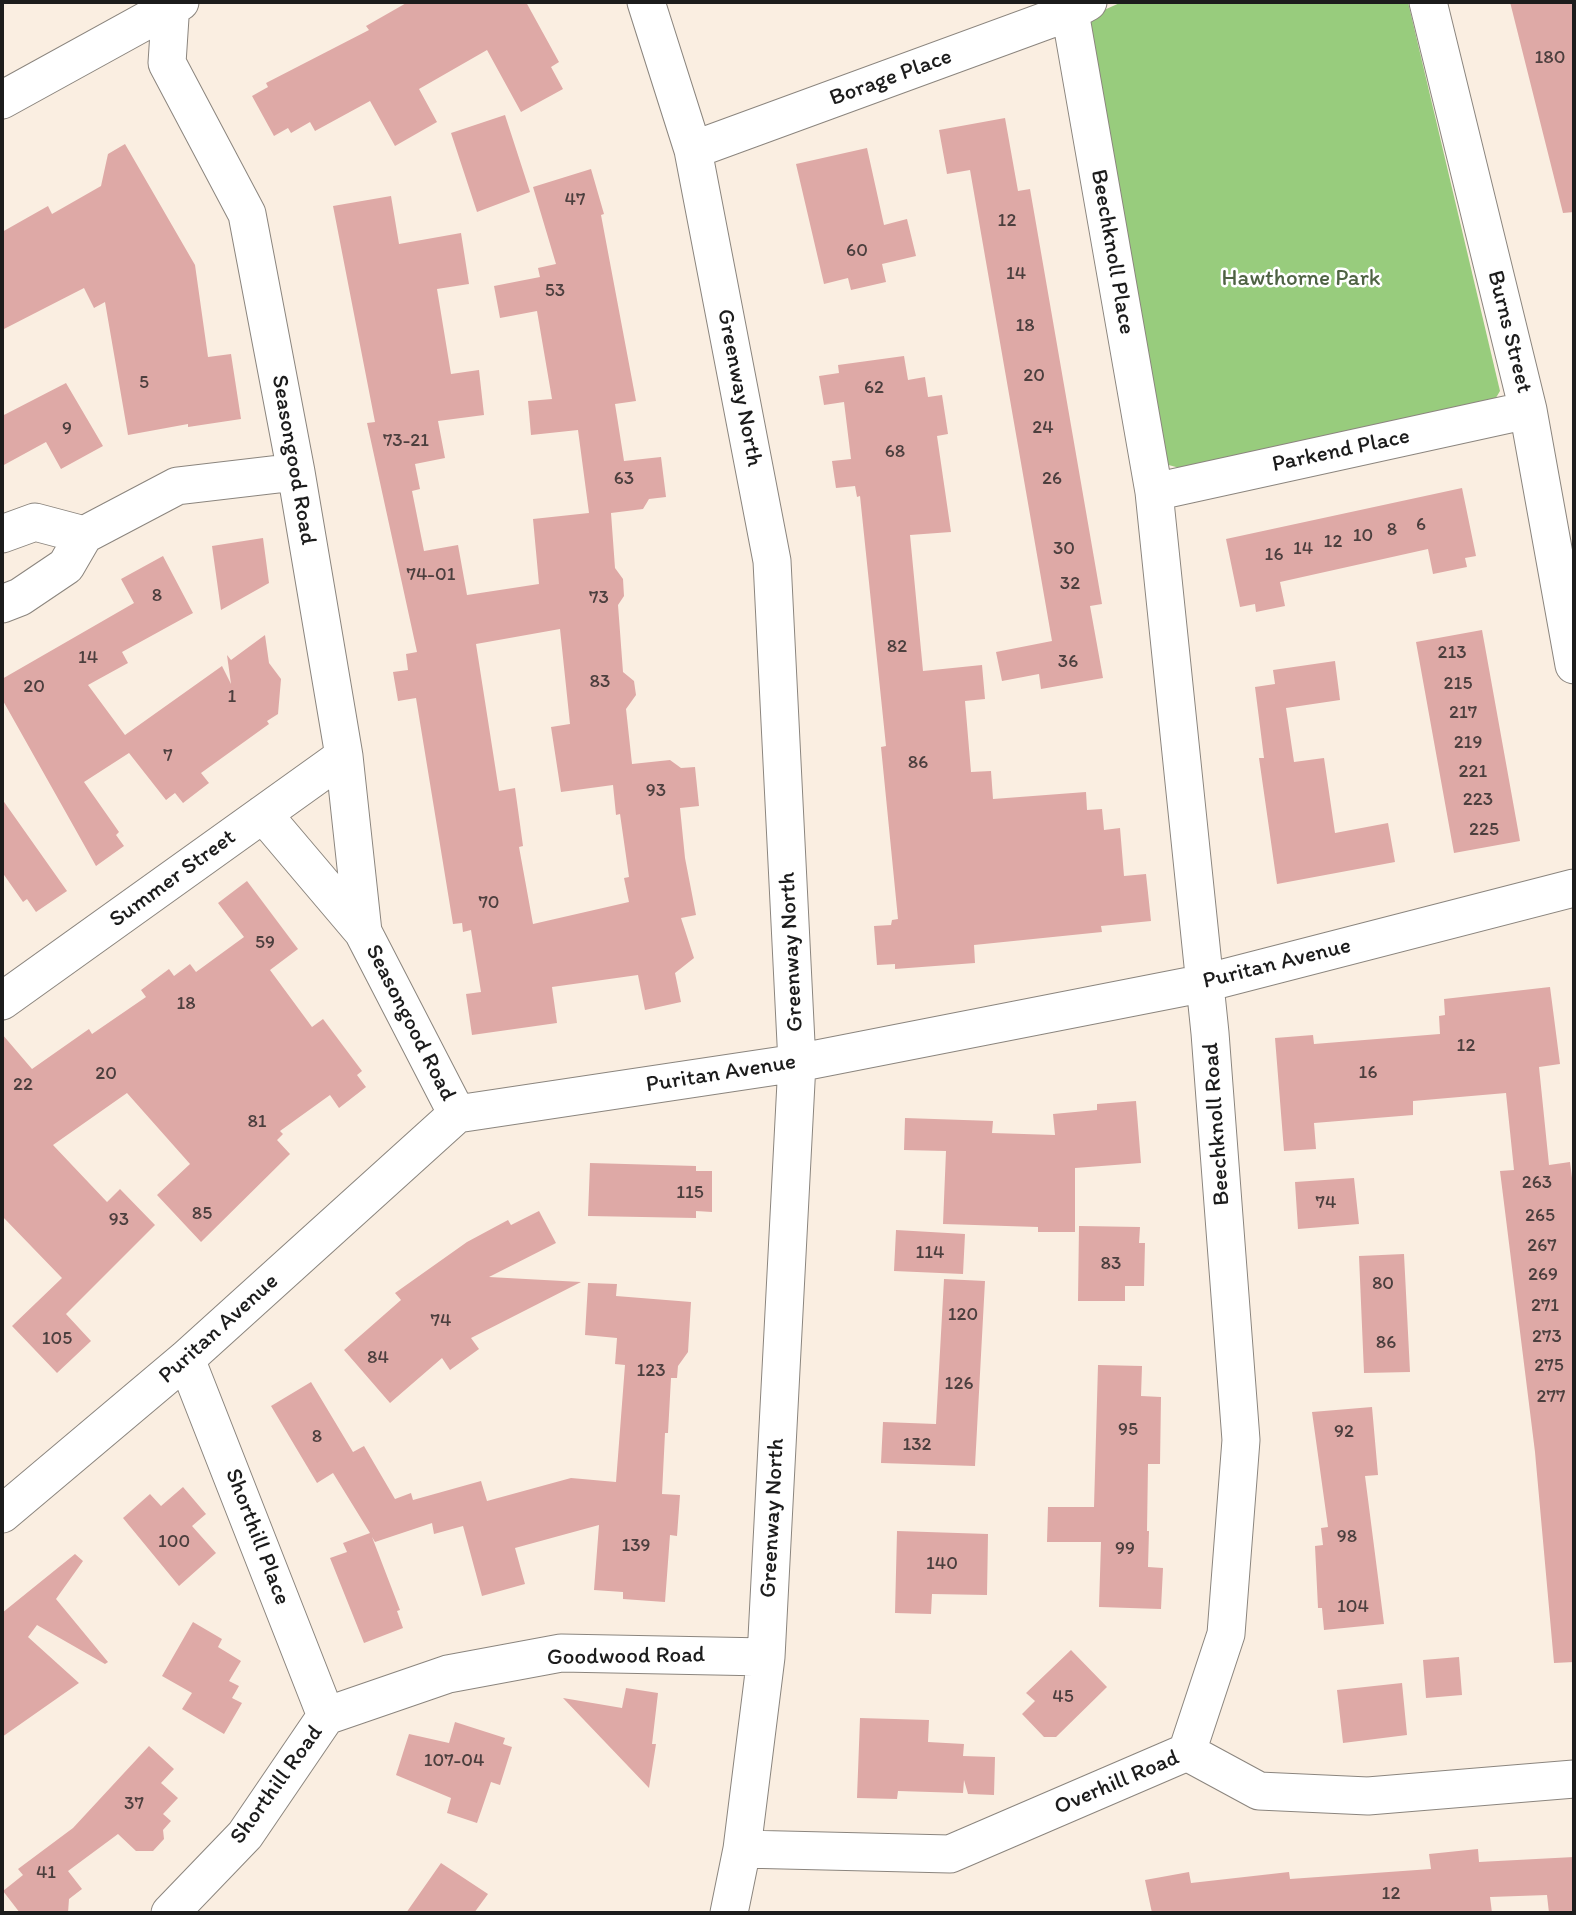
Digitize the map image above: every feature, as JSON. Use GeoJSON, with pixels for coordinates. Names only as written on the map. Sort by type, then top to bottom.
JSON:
{"type":"FeatureCollection","features":[{"type":"Feature","properties":{"kind":"street","name":"Greenway North"},"geometry":{"type":"LineString","coordinates":[[646,2],[693,150],[772,561],[797,1063],[766,1657],[742,1849],[729,1913]]}},
{"type":"Feature","properties":{"kind":"street","name":"Burns Street"},"geometry":{"type":"LineString","coordinates":[[1428,2],[1528,410],[1574,665]]}},
{"type":"Feature","properties":{"kind":"street"},"geometry":{"type":"LineString","coordinates":[[2,100],[174,3]]}},
{"type":"Feature","properties":{"kind":"street","name":"Seasongood Road"},"geometry":{"type":"LineString","coordinates":[[174,3],[167,63],[247,214],[296,472],[344,756],[363,932]]}},
{"type":"Feature","properties":{"kind":"street","name":"Borage Place"},"geometry":{"type":"LineString","coordinates":[[693,150],[1079,7]]}},
{"type":"Feature","properties":{"kind":"street","name":"Beechknoll Place"},"geometry":{"type":"LineString","coordinates":[[1079,7],[1154,492]]}},
{"type":"Feature","properties":{"kind":"street","name":"Parkend Place"},"geometry":{"type":"LineString","coordinates":[[1154,492],[1528,410]]}},
{"type":"Feature","properties":{"kind":"street"},"geometry":{"type":"LineString","coordinates":[[2,604],[20,597],[66,566],[84,535],[177,486],[296,472]]}},
{"type":"Feature","properties":{"kind":"street","name":"Beechknoll Road"},"geometry":{"type":"LineString","coordinates":[[1154,492],[1205,983],[1241,1440],[1226,1634],[1187,1752]]}},
{"type":"Feature","properties":{"kind":"street"},"geometry":{"type":"LineString","coordinates":[[2,534],[35,522],[84,535]]}},
{"type":"Feature","properties":{"kind":"street","name":"Summer Street"},"geometry":{"type":"LineString","coordinates":[[2,1001],[344,756]]}},
{"type":"Feature","properties":{"kind":"street","name":"Seasongood Road"},"geometry":{"type":"LineString","coordinates":[[263,814],[363,932],[457,1114]]}},
{"type":"Feature","properties":{"kind":"street","name":"Puritan Avenue"},"geometry":{"type":"LineString","coordinates":[[2,1514],[186,1359],[457,1114],[797,1063],[1205,983],[1574,888]]}},
{"type":"Feature","properties":{"kind":"street","name":"Shorthill Place"},"geometry":{"type":"LineString","coordinates":[[186,1359],[326,1716]]}},
{"type":"Feature","properties":{"kind":"street","name":"Goodwood Road"},"geometry":{"type":"LineString","coordinates":[[326,1716],[448,1674],[561,1653],[766,1657]]}},
{"type":"Feature","properties":{"kind":"street","name":"Shorthill Road"},"geometry":{"type":"LineString","coordinates":[[170,1913],[245,1835],[326,1716]]}},
{"type":"Feature","properties":{"kind":"street","name":"Overhill Road"},"geometry":{"type":"LineString","coordinates":[[742,1849],[950,1854],[1187,1752],[1259,1791],[1368,1796],[1574,1779]]}},
{"type":"Feature","properties":{"kind":"green space","name":"Hawthorne Park"},"geometry":{"type":"Polygon","coordinates":[[[1122,2],[1408,2],[1500,391],[1494,401],[1187,470],[1165,464],[1086,18],[1122,2]]]}},
{"type":"Feature","properties":{"kind":"building"},"geometry":{"type":"Polygon","coordinates":[[[408,2],[526,2],[559,62],[551,67],[563,89],[521,112],[487,50],[419,89],[437,122],[395,146],[370,101],[315,131],[310,122],[291,133],[288,128],[274,136],[252,96],[268,87],[266,83],[369,30],[366,26],[408,2]]]}},
{"type":"Feature","properties":{"kind":"building"},"geometry":{"type":"Polygon","coordinates":[[[1510,2],[1574,2],[1574,212],[1563,213],[1510,2]]]}},
{"type":"Feature","properties":{"kind":"building"},"geometry":{"type":"Polygon","coordinates":[[[505,115],[530,192],[477,212],[451,133],[505,115]]]}},
{"type":"Feature","properties":{"kind":"building"},"geometry":{"type":"Polygon","coordinates":[[[1005,118],[1018,191],[1030,189],[1102,604],[1090,606],[1103,678],[1041,689],[1039,674],[1002,681],[996,652],[1052,641],[970,170],[947,174],[939,130],[1005,118]]]}},
{"type":"Feature","properties":{"kind":"building"},"geometry":{"type":"Polygon","coordinates":[[[125,144],[195,265],[208,357],[231,354],[241,419],[188,427],[188,424],[128,435],[105,302],[94,308],[84,288],[2,330],[2,232],[48,206],[52,214],[101,186],[108,154],[125,144]]]}},
{"type":"Feature","properties":{"kind":"building"},"geometry":{"type":"Polygon","coordinates":[[[867,148],[884,225],[907,219],[916,256],[882,264],[886,282],[851,290],[848,278],[824,284],[796,164],[867,148]]]}},
{"type":"Feature","properties":{"kind":"building"},"geometry":{"type":"Polygon","coordinates":[[[591,169],[604,214],[601,215],[636,401],[615,404],[624,461],[661,457],[666,497],[649,499],[643,509],[611,513],[615,568],[623,579],[624,596],[618,605],[623,672],[634,681],[636,695],[626,709],[632,764],[670,760],[681,768],[695,767],[699,806],[680,808],[685,858],[696,915],[681,918],[694,958],[675,973],[681,1002],[645,1010],[638,975],[552,987],[557,1023],[472,1035],[466,994],[481,992],[471,930],[463,932],[462,923],[453,924],[416,698],[398,701],[393,672],[408,670],[406,654],[417,652],[367,423],[375,422],[333,206],[391,196],[399,244],[461,233],[469,284],[437,289],[451,374],[479,370],[484,415],[438,421],[445,458],[415,464],[420,489],[412,491],[424,551],[458,545],[467,595],[539,584],[533,519],[589,513],[578,430],[531,435],[528,401],[552,399],[537,311],[500,318],[494,286],[540,277],[538,268],[556,264],[533,187],[591,169]],[[560,629],[476,644],[499,791],[515,788],[523,846],[519,847],[533,924],[629,902],[624,878],[629,877],[620,814],[616,815],[613,785],[561,792],[551,727],[570,724],[560,629]]]}},
{"type":"Feature","properties":{"kind":"building"},"geometry":{"type":"Polygon","coordinates":[[[904,356],[908,380],[925,377],[928,397],[942,395],[948,434],[937,436],[951,532],[910,535],[923,671],[982,665],[985,699],[965,701],[971,772],[991,771],[993,799],[1086,792],[1087,810],[1102,809],[1104,830],[1120,828],[1124,876],[1146,874],[1151,921],[1101,926],[1102,932],[974,945],[975,963],[895,969],[895,964],[877,965],[874,926],[891,925],[892,920],[898,919],[881,747],[886,746],[860,496],[857,497],[855,486],[836,488],[832,461],[851,459],[844,402],[824,405],[819,376],[839,373],[838,365],[904,356]]]}},
{"type":"Feature","properties":{"kind":"building"},"geometry":{"type":"Polygon","coordinates":[[[66,383],[103,446],[61,469],[46,442],[2,466],[2,416],[66,383]]]}},
{"type":"Feature","properties":{"kind":"building"},"geometry":{"type":"Polygon","coordinates":[[[1462,488],[1476,556],[1465,558],[1467,567],[1433,574],[1428,549],[1280,582],[1285,606],[1256,612],[1255,604],[1240,607],[1226,539],[1462,488]]]}},
{"type":"Feature","properties":{"kind":"building"},"geometry":{"type":"Polygon","coordinates":[[[263,538],[269,583],[221,610],[212,546],[263,538]]]}},
{"type":"Feature","properties":{"kind":"building"},"geometry":{"type":"Polygon","coordinates":[[[163,556],[193,613],[122,652],[128,663],[88,685],[125,735],[222,666],[231,684],[227,655],[231,660],[265,635],[269,663],[281,679],[278,714],[267,721],[269,724],[201,773],[209,783],[183,803],[175,793],[166,800],[129,753],[84,782],[119,832],[116,835],[124,846],[96,866],[2,699],[2,679],[134,603],[121,579],[163,556]]]}},
{"type":"Feature","properties":{"kind":"building"},"geometry":{"type":"Polygon","coordinates":[[[1482,630],[1520,841],[1454,853],[1416,642],[1482,630]]]}},
{"type":"Feature","properties":{"kind":"building"},"geometry":{"type":"Polygon","coordinates":[[[1335,661],[1340,700],[1286,708],[1294,762],[1324,758],[1335,833],[1388,823],[1395,862],[1277,884],[1259,758],[1264,758],[1255,687],[1275,684],[1273,670],[1335,661]]]}},
{"type":"Feature","properties":{"kind":"building"},"geometry":{"type":"Polygon","coordinates":[[[2,799],[67,891],[36,912],[27,899],[23,902],[2,872],[2,799]]]}},
{"type":"Feature","properties":{"kind":"building"},"geometry":{"type":"Polygon","coordinates":[[[247,881],[298,949],[270,970],[312,1027],[323,1019],[362,1071],[357,1075],[366,1087],[339,1108],[330,1095],[280,1131],[283,1134],[277,1140],[290,1154],[201,1242],[157,1195],[190,1164],[127,1093],[53,1145],[107,1202],[120,1189],[155,1225],[66,1314],[91,1341],[57,1373],[12,1326],[62,1278],[2,1216],[2,1034],[32,1069],[89,1029],[92,1034],[146,997],[141,990],[169,969],[174,976],[190,964],[196,972],[244,937],[218,903],[247,881]]]}},
{"type":"Feature","properties":{"kind":"building"},"geometry":{"type":"Polygon","coordinates":[[[1550,987],[1560,1064],[1539,1067],[1549,1165],[1570,1162],[1574,1194],[1574,1662],[1554,1663],[1535,1452],[1500,1171],[1514,1170],[1506,1093],[1413,1101],[1413,1115],[1314,1123],[1316,1149],[1284,1151],[1275,1038],[1313,1035],[1314,1044],[1440,1034],[1439,1016],[1445,1015],[1444,999],[1550,987]]]}},
{"type":"Feature","properties":{"kind":"building"},"geometry":{"type":"Polygon","coordinates":[[[1136,1101],[1141,1163],[1075,1168],[1075,1232],[1038,1232],[1038,1227],[943,1224],[946,1151],[904,1150],[905,1118],[993,1121],[992,1133],[1055,1135],[1053,1114],[1097,1110],[1097,1104],[1136,1101]]]}},
{"type":"Feature","properties":{"kind":"building"},"geometry":{"type":"Polygon","coordinates":[[[590,1163],[696,1166],[696,1171],[712,1171],[712,1212],[696,1211],[696,1218],[588,1216],[590,1163]]]}},
{"type":"Feature","properties":{"kind":"building"},"geometry":{"type":"Polygon","coordinates":[[[1354,1178],[1359,1224],[1298,1229],[1295,1182],[1354,1178]]]}},
{"type":"Feature","properties":{"kind":"building"},"geometry":{"type":"Polygon","coordinates":[[[539,1211],[556,1243],[489,1277],[581,1282],[471,1338],[479,1349],[450,1370],[442,1358],[390,1403],[344,1350],[401,1300],[395,1293],[467,1242],[508,1220],[511,1225],[539,1211]]]}},
{"type":"Feature","properties":{"kind":"building"},"geometry":{"type":"Polygon","coordinates":[[[1079,1226],[1140,1227],[1139,1243],[1145,1243],[1144,1286],[1125,1286],[1125,1301],[1078,1301],[1079,1226]]]}},
{"type":"Feature","properties":{"kind":"building"},"geometry":{"type":"Polygon","coordinates":[[[896,1230],[965,1234],[963,1274],[894,1271],[896,1230]]]}},
{"type":"Feature","properties":{"kind":"building"},"geometry":{"type":"Polygon","coordinates":[[[1404,1254],[1410,1372],[1364,1373],[1359,1256],[1404,1254]]]}},
{"type":"Feature","properties":{"kind":"building"},"geometry":{"type":"Polygon","coordinates":[[[944,1279],[985,1281],[975,1466],[881,1463],[883,1422],[936,1424],[944,1279]]]}},
{"type":"Feature","properties":{"kind":"building"},"geometry":{"type":"Polygon","coordinates":[[[588,1283],[617,1284],[616,1296],[691,1302],[688,1352],[678,1366],[677,1378],[671,1378],[668,1433],[665,1433],[662,1494],[680,1495],[677,1536],[670,1535],[665,1602],[623,1599],[623,1592],[594,1590],[599,1525],[515,1548],[525,1584],[482,1596],[463,1526],[434,1534],[432,1523],[375,1542],[372,1537],[400,1610],[397,1611],[403,1628],[364,1643],[330,1558],[347,1552],[343,1543],[370,1533],[333,1473],[317,1483],[271,1406],[311,1382],[353,1452],[364,1446],[395,1499],[411,1493],[413,1500],[481,1481],[487,1501],[571,1478],[616,1482],[625,1365],[615,1364],[617,1338],[585,1335],[588,1283]]]}},
{"type":"Feature","properties":{"kind":"building"},"geometry":{"type":"Polygon","coordinates":[[[1098,1365],[1142,1366],[1141,1396],[1161,1397],[1160,1464],[1148,1464],[1147,1531],[1148,1567],[1163,1568],[1161,1609],[1099,1607],[1101,1542],[1047,1542],[1048,1507],[1094,1507],[1098,1365]]]}},
{"type":"Feature","properties":{"kind":"building"},"geometry":{"type":"Polygon","coordinates":[[[1372,1407],[1378,1475],[1365,1476],[1384,1624],[1324,1630],[1322,1608],[1318,1608],[1315,1546],[1323,1545],[1321,1528],[1328,1527],[1312,1412],[1372,1407]]]}},
{"type":"Feature","properties":{"kind":"building"},"geometry":{"type":"Polygon","coordinates":[[[183,1487],[206,1514],[192,1526],[216,1553],[179,1586],[123,1518],[150,1494],[161,1506],[183,1487]]]}},
{"type":"Feature","properties":{"kind":"building"},"geometry":{"type":"Polygon","coordinates":[[[897,1531],[988,1534],[987,1595],[932,1594],[931,1614],[895,1613],[897,1531]]]}},
{"type":"Feature","properties":{"kind":"building"},"geometry":{"type":"Polygon","coordinates":[[[75,1554],[83,1561],[56,1599],[108,1662],[105,1664],[37,1625],[28,1637],[79,1683],[2,1737],[2,1613],[75,1554]]]}},
{"type":"Feature","properties":{"kind":"building"},"geometry":{"type":"Polygon","coordinates":[[[193,1622],[222,1639],[218,1647],[241,1661],[229,1681],[239,1686],[232,1698],[242,1703],[224,1734],[182,1709],[192,1693],[162,1676],[193,1622]]]}},
{"type":"Feature","properties":{"kind":"building"},"geometry":{"type":"Polygon","coordinates":[[[1071,1650],[1107,1687],[1056,1737],[1044,1737],[1022,1714],[1035,1701],[1026,1693],[1071,1650]]]}},
{"type":"Feature","properties":{"kind":"building"},"geometry":{"type":"Polygon","coordinates":[[[1459,1657],[1462,1695],[1426,1698],[1423,1660],[1459,1657]]]}},
{"type":"Feature","properties":{"kind":"building"},"geometry":{"type":"Polygon","coordinates":[[[1402,1683],[1407,1735],[1343,1743],[1337,1690],[1402,1683]]]}},
{"type":"Feature","properties":{"kind":"building"},"geometry":{"type":"Polygon","coordinates":[[[626,1688],[658,1693],[652,1744],[656,1744],[649,1788],[563,1698],[622,1708],[626,1688]]]}},
{"type":"Feature","properties":{"kind":"building"},"geometry":{"type":"Polygon","coordinates":[[[860,1718],[929,1720],[928,1742],[964,1744],[963,1756],[995,1757],[994,1795],[968,1794],[964,1780],[963,1793],[898,1791],[897,1799],[857,1798],[860,1718]]]}},
{"type":"Feature","properties":{"kind":"building"},"geometry":{"type":"Polygon","coordinates":[[[455,1722],[505,1738],[503,1744],[512,1747],[500,1785],[491,1782],[477,1823],[447,1813],[451,1798],[396,1775],[409,1734],[449,1743],[455,1722]]]}},
{"type":"Feature","properties":{"kind":"building"},"geometry":{"type":"Polygon","coordinates":[[[149,1746],[174,1769],[161,1783],[178,1798],[163,1814],[171,1821],[163,1830],[164,1839],[153,1851],[136,1851],[118,1834],[68,1871],[82,1889],[69,1899],[68,1913],[20,1913],[3,1891],[23,1875],[18,1869],[73,1828],[149,1746]]]}},
{"type":"Feature","properties":{"kind":"building"},"geometry":{"type":"Polygon","coordinates":[[[1478,1849],[1479,1862],[1574,1857],[1574,1913],[1549,1913],[1547,1895],[1490,1897],[1492,1913],[1152,1913],[1145,1880],[1189,1872],[1191,1883],[1289,1872],[1290,1879],[1431,1869],[1429,1854],[1478,1849]]]}},
{"type":"Feature","properties":{"kind":"building"},"geometry":{"type":"Polygon","coordinates":[[[441,1863],[488,1894],[474,1913],[406,1913],[441,1863]]]}}]}
